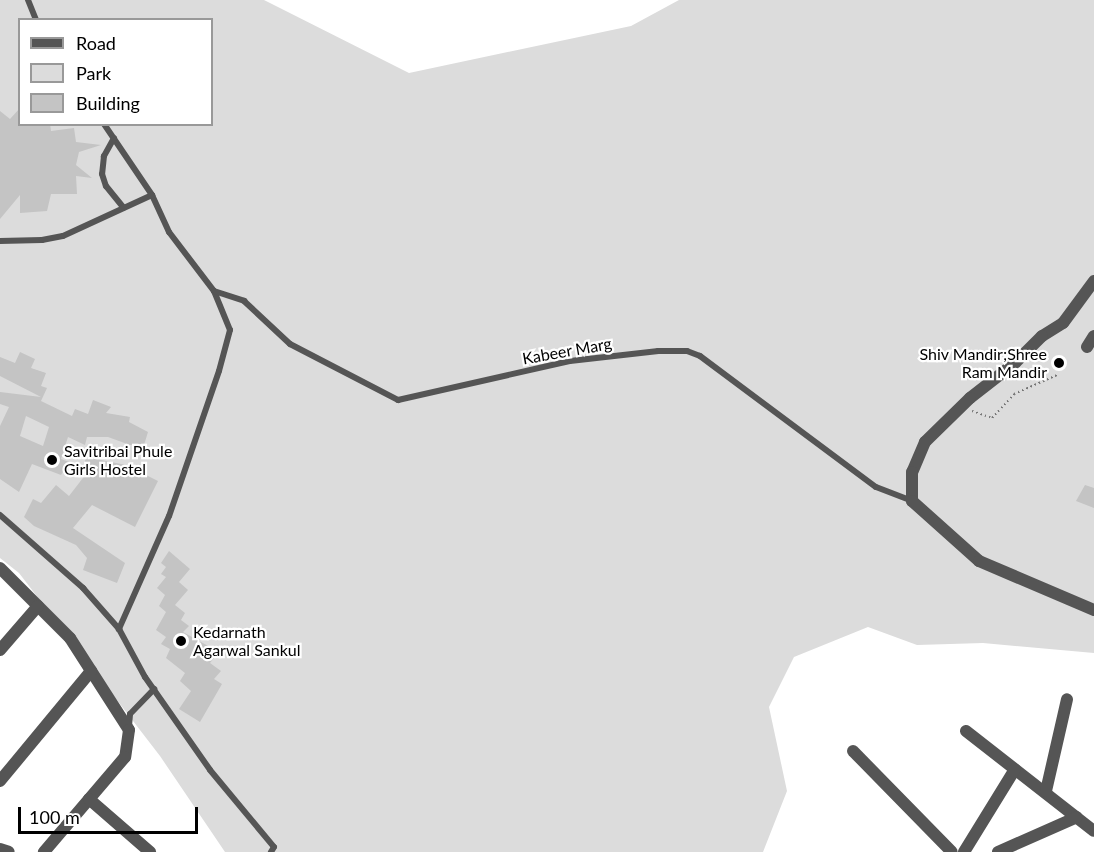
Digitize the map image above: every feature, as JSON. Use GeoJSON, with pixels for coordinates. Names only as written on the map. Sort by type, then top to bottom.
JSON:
{"type":"FeatureCollection","features":[{"type":"Feature","properties":{"kind":"street"},"geometry":{"type":"LineString","coordinates":[[1094,281],[1063,323],[1042,336],[1015,363],[962,406],[925,442],[912,472],[912,501],[979,561],[1094,610]]}},
{"type":"Feature","properties":{"kind":"street"},"geometry":{"type":"LineString","coordinates":[[0,568],[69,638],[129,730],[125,757],[44,852]]}},
{"type":"Feature","properties":{"kind":"street"},"geometry":{"type":"LineString","coordinates":[[0,650],[38,606]]}},
{"type":"Feature","properties":{"kind":"street"},"geometry":{"type":"LineString","coordinates":[[0,781],[91,671]]}},
{"type":"Feature","properties":{"kind":"street"},"geometry":{"type":"LineString","coordinates":[[1046,791],[1067,699]]}},
{"type":"Feature","properties":{"kind":"street"},"geometry":{"type":"LineString","coordinates":[[966,732],[1046,791],[1094,831]]}},
{"type":"Feature","properties":{"kind":"street"},"geometry":{"type":"LineString","coordinates":[[853,751],[952,852]]}},
{"type":"Feature","properties":{"kind":"street"},"geometry":{"type":"LineString","coordinates":[[964,852],[1015,769]]}},
{"type":"Feature","properties":{"kind":"street"},"geometry":{"type":"LineString","coordinates":[[89,799],[150,852]]}},
{"type":"Feature","properties":{"kind":"street"},"geometry":{"type":"LineString","coordinates":[[998,852],[1077,817]]}},
{"type":"Feature","properties":{"kind":"street"},"geometry":{"type":"LineString","coordinates":[[0,849],[9,852]]}},
{"type":"Feature","properties":{"kind":"lane"},"geometry":{"type":"LineString","coordinates":[[28,0],[35,18]]}},
{"type":"Feature","properties":{"kind":"lane"},"geometry":{"type":"LineString","coordinates":[[105,126],[152,195],[169,232],[214,291],[230,330],[219,371],[170,516],[119,629]]}},
{"type":"Feature","properties":{"kind":"lane"},"geometry":{"type":"LineString","coordinates":[[114,138],[104,156],[102,174],[106,186],[124,208]]}},
{"type":"Feature","properties":{"kind":"lane"},"geometry":{"type":"LineString","coordinates":[[0,241],[42,240],[63,236],[152,195]]}},
{"type":"Feature","properties":{"kind":"lane","name":"Kabeer Marg"},"geometry":{"type":"LineString","coordinates":[[214,291],[244,301],[290,344],[398,400],[570,361],[658,351],[687,351],[700,356],[876,487],[912,501]]}},
{"type":"Feature","properties":{"kind":"lane"},"geometry":{"type":"LineString","coordinates":[[0,515],[83,588],[119,629],[153,689],[210,770],[274,848],[272,852]]}},
{"type":"Feature","properties":{"kind":"lane"},"geometry":{"type":"LineString","coordinates":[[129,730],[130,714],[153,689]]}},
{"type":"Feature","properties":{"kind":"path"},"geometry":{"type":"LineString","coordinates":[[962,406],[992,418],[1014,394],[1057,375]]}},
{"type":"Feature","properties":{"kind":"green space"},"geometry":{"type":"Polygon","coordinates":[[[0,0],[264,0],[409,73],[631,26],[679,0],[1094,0],[1094,653],[983,643],[917,645],[868,627],[794,657],[769,707],[787,791],[763,852],[225,852],[160,756],[19,573],[0,558],[0,0]]]}},
{"type":"Feature","properties":{"kind":"building"},"geometry":{"type":"Polygon","coordinates":[[[18,110],[18,126],[50,126],[51,131],[74,128],[76,142],[101,145],[79,152],[76,165],[92,178],[76,176],[77,194],[51,194],[47,211],[20,213],[20,195],[0,219],[0,111],[10,119],[18,110]]]}},
{"type":"Feature","properties":{"kind":"building"},"geometry":{"type":"Polygon","coordinates":[[[20,352],[35,359],[31,368],[46,373],[41,386],[47,388],[41,401],[72,416],[75,409],[88,414],[93,400],[111,407],[106,413],[130,417],[129,422],[148,432],[144,445],[130,445],[108,437],[87,437],[85,445],[68,437],[61,459],[69,462],[61,475],[32,464],[19,492],[0,479],[0,426],[9,407],[0,404],[0,392],[41,397],[0,376],[0,357],[15,363],[20,352]],[[26,416],[20,436],[43,446],[49,427],[26,416]]]}},
{"type":"Feature","properties":{"kind":"building"},"geometry":{"type":"Polygon","coordinates":[[[86,457],[126,465],[158,481],[135,527],[92,505],[73,528],[125,563],[117,583],[83,570],[87,558],[76,545],[34,526],[24,517],[33,499],[41,503],[56,485],[69,496],[86,474],[82,473],[86,457]]]}},
{"type":"Feature","properties":{"kind":"building"},"geometry":{"type":"Polygon","coordinates":[[[1085,485],[1094,488],[1094,508],[1076,501],[1085,485]]]}},
{"type":"Feature","properties":{"kind":"building","name":"Kedarnath Agarwal Sankul"},"geometry":{"type":"Polygon","coordinates":[[[169,551],[190,569],[179,582],[188,590],[175,605],[185,613],[181,620],[189,626],[183,632],[219,652],[210,663],[221,671],[214,679],[222,684],[200,722],[179,709],[191,691],[180,681],[185,673],[166,658],[170,649],[161,644],[166,637],[156,630],[166,612],[159,606],[165,595],[157,588],[166,577],[161,574],[166,567],[161,563],[169,551]]]}},
{"type":"Feature","properties":{"kind":"place","name":"Shiv Mandir;Shree Ram Mandir"},"geometry":{"type":"Point","coordinates":[1059,363]}},
{"type":"Feature","properties":{"kind":"place","name":"Savitribai Phule Girls Hostel"},"geometry":{"type":"Point","coordinates":[52,460]}},
{"type":"Feature","properties":{"kind":"place","name":"Kedarnath Agarwal Sankul"},"geometry":{"type":"Point","coordinates":[181,641]}}]}
